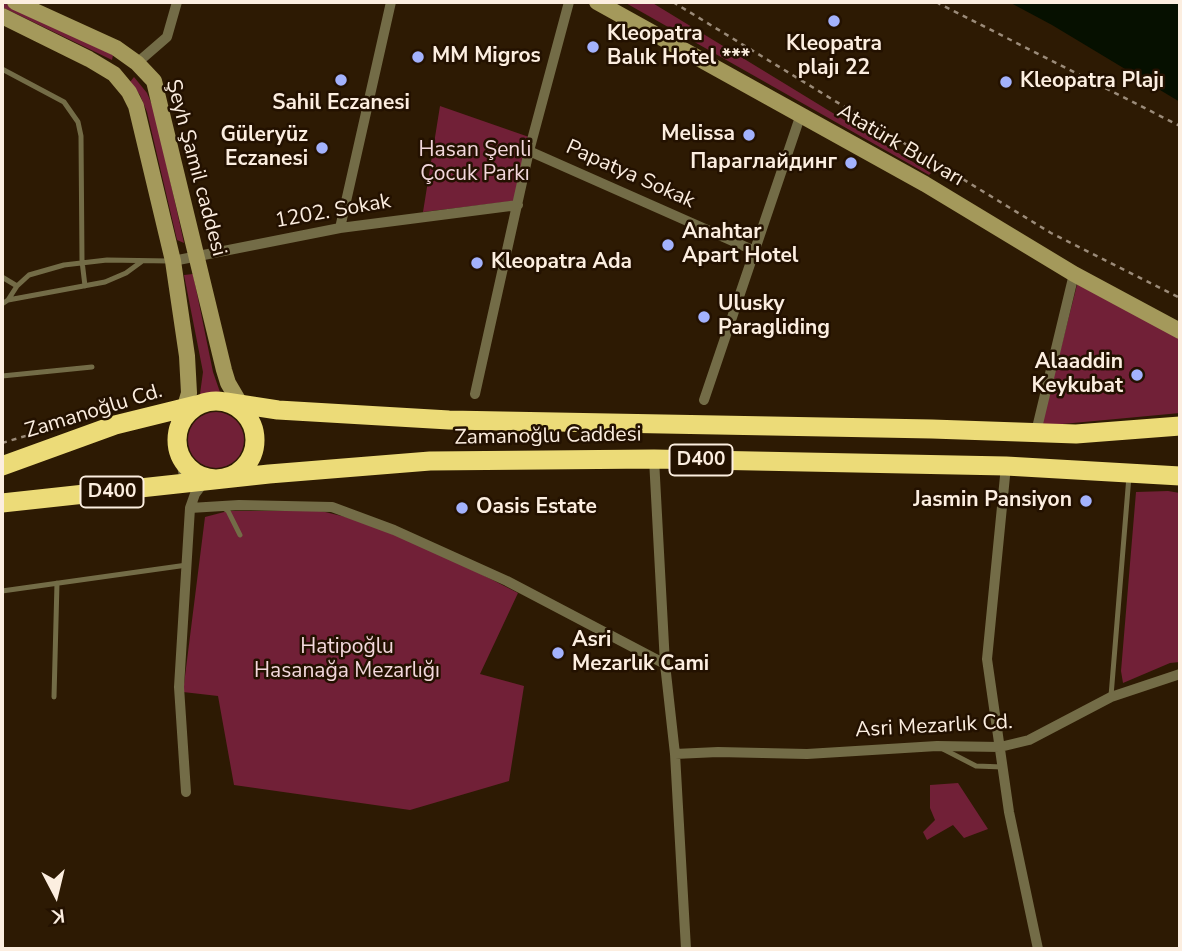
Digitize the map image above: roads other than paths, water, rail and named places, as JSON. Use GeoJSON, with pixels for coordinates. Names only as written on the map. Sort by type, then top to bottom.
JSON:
{"type":"FeatureCollection","features":[{"type":"Feature","properties":{"kind":"highway","name":"Zamanoğlu Caddesi"},"geometry":{"type":"LineString","coordinates":[[189,411],[213,401],[238,408],[449,420],[1076,434],[1180,426]]}},
{"type":"Feature","properties":{"kind":"highway"},"geometry":{"type":"LineString","coordinates":[[204,482],[235,475],[252,455],[254,429],[238,408]]}},
{"type":"Feature","properties":{"kind":"highway"},"geometry":{"type":"LineString","coordinates":[[189,411],[177,432],[176,445],[187,468],[209,479],[204,482]]}},
{"type":"Feature","properties":{"kind":"highway","name":"Zamanoğlu Cd."},"geometry":{"type":"LineString","coordinates":[[2,466],[115,425],[189,411]]}},
{"type":"Feature","properties":{"kind":"highway","name":"Zamanoğlu Caddesi"},"geometry":{"type":"LineString","coordinates":[[2,503],[430,461],[654,459],[1006,466],[1180,476]]}},
{"type":"Feature","properties":{"kind":"main road","name":"Şeyh Şamil caddesi"},"geometry":{"type":"LineString","coordinates":[[15,2],[116,48],[137,63],[154,81],[224,370],[238,408]]}},
{"type":"Feature","properties":{"kind":"main road","name":"Atatürk Bulvarı"},"geometry":{"type":"LineString","coordinates":[[597,2],[801,114],[925,184],[1074,274],[1180,331]]}},
{"type":"Feature","properties":{"kind":"main road","name":"Şeyh Şamil caddesi"},"geometry":{"type":"LineString","coordinates":[[2,16],[89,58],[114,74],[136,106],[173,261],[187,356],[189,411]]}},
{"type":"Feature","properties":{"kind":"main road"},"geometry":{"type":"LineString","coordinates":[[114,74],[137,63]]}},
{"type":"Feature","properties":{"kind":"street"},"geometry":{"type":"LineString","coordinates":[[137,63],[167,37],[177,2]]}},
{"type":"Feature","properties":{"kind":"street"},"geometry":{"type":"LineString","coordinates":[[340,228],[391,2]]}},
{"type":"Feature","properties":{"kind":"street"},"geometry":{"type":"LineString","coordinates":[[475,394],[529,151],[569,2]]}},
{"type":"Feature","properties":{"kind":"street"},"geometry":{"type":"LineString","coordinates":[[704,400],[801,114]]}},
{"type":"Feature","properties":{"kind":"street","name":"Papatya Sokak"},"geometry":{"type":"LineString","coordinates":[[529,151],[755,251]]}},
{"type":"Feature","properties":{"kind":"street","name":"1202. Sokak"},"geometry":{"type":"LineString","coordinates":[[173,261],[340,228],[518,205]]}},
{"type":"Feature","properties":{"kind":"street"},"geometry":{"type":"LineString","coordinates":[[1036,432],[1074,274]]}},
{"type":"Feature","properties":{"kind":"street"},"geometry":{"type":"LineString","coordinates":[[180,457],[204,482]]}},
{"type":"Feature","properties":{"kind":"street"},"geometry":{"type":"LineString","coordinates":[[654,459],[664,664],[675,754],[686,949]]}},
{"type":"Feature","properties":{"kind":"street"},"geometry":{"type":"LineString","coordinates":[[1006,466],[987,659],[1009,812],[1038,949]]}},
{"type":"Feature","properties":{"kind":"street"},"geometry":{"type":"LineString","coordinates":[[190,508],[204,482]]}},
{"type":"Feature","properties":{"kind":"street"},"geometry":{"type":"LineString","coordinates":[[186,792],[179,687],[190,508],[195,494],[204,482]]}},
{"type":"Feature","properties":{"kind":"street"},"geometry":{"type":"LineString","coordinates":[[190,508],[239,505],[332,507],[394,530],[507,581],[664,664]]}},
{"type":"Feature","properties":{"kind":"street","name":"Asri Mezarlık Cd."},"geometry":{"type":"LineString","coordinates":[[675,754],[807,754],[937,746],[1000,747],[1029,740],[1111,697],[1180,674]]}},
{"type":"Feature","properties":{"kind":"lane"},"geometry":{"type":"LineString","coordinates":[[2,69],[57,97],[76,115],[81,136],[82,261],[85,286]]}},
{"type":"Feature","properties":{"kind":"lane"},"geometry":{"type":"LineString","coordinates":[[8,300],[17,286],[37,271],[82,261],[173,261]]}},
{"type":"Feature","properties":{"kind":"lane"},"geometry":{"type":"LineString","coordinates":[[2,304],[8,300],[116,278],[142,262]]}},
{"type":"Feature","properties":{"kind":"lane"},"geometry":{"type":"LineString","coordinates":[[2,277],[17,286]]}},
{"type":"Feature","properties":{"kind":"lane"},"geometry":{"type":"LineString","coordinates":[[2,376],[92,367]]}},
{"type":"Feature","properties":{"kind":"lane"},"geometry":{"type":"LineString","coordinates":[[1111,697],[1129,473]]}},
{"type":"Feature","properties":{"kind":"lane"},"geometry":{"type":"LineString","coordinates":[[222,507],[228,511],[240,535]]}},
{"type":"Feature","properties":{"kind":"lane"},"geometry":{"type":"LineString","coordinates":[[2,591],[187,565]]}},
{"type":"Feature","properties":{"kind":"lane"},"geometry":{"type":"LineString","coordinates":[[54,696],[57,583]]}},
{"type":"Feature","properties":{"kind":"lane"},"geometry":{"type":"LineString","coordinates":[[937,746],[976,766],[1003,767]]}},
{"type":"Feature","properties":{"kind":"place","name":"Kleopatra plajı 22"},"geometry":{"type":"Point","coordinates":[834,21]}},
{"type":"Feature","properties":{"kind":"place","name":"Kleopatra Balık Hotel ***"},"geometry":{"type":"Point","coordinates":[593,47]}},
{"type":"Feature","properties":{"kind":"place","name":"MM Migros"},"geometry":{"type":"Point","coordinates":[418,57]}},
{"type":"Feature","properties":{"kind":"place","name":"Sahil Eczanesi"},"geometry":{"type":"Point","coordinates":[341,80]}},
{"type":"Feature","properties":{"kind":"place","name":"Kleopatra Plajı"},"geometry":{"type":"Point","coordinates":[1006,82]}},
{"type":"Feature","properties":{"kind":"place","name":"Melissa"},"geometry":{"type":"Point","coordinates":[749,135]}},
{"type":"Feature","properties":{"kind":"place","name":"Güleryüz Eczanesi"},"geometry":{"type":"Point","coordinates":[322,148]}},
{"type":"Feature","properties":{"kind":"place","name":"Параглайдинг"},"geometry":{"type":"Point","coordinates":[851,163]}},
{"type":"Feature","properties":{"kind":"place","name":"Anahtar Apart Hotel"},"geometry":{"type":"Point","coordinates":[668,245]}},
{"type":"Feature","properties":{"kind":"place","name":"Kleopatra Ada"},"geometry":{"type":"Point","coordinates":[477,263]}},
{"type":"Feature","properties":{"kind":"place","name":"Ulusky Paragliding"},"geometry":{"type":"Point","coordinates":[704,317]}},
{"type":"Feature","properties":{"kind":"place","name":"Alaaddin Keykubat"},"geometry":{"type":"Point","coordinates":[1137,375]}},
{"type":"Feature","properties":{"kind":"place","name":"Jasmin Pansiyon"},"geometry":{"type":"Point","coordinates":[1086,501]}},
{"type":"Feature","properties":{"kind":"place","name":"Oasis Estate"},"geometry":{"type":"Point","coordinates":[462,508]}},
{"type":"Feature","properties":{"kind":"place","name":"Asri Mezarlık Cami"},"geometry":{"type":"Point","coordinates":[558,653]}},
{"type":"Feature","properties":{"kind":"park label","name":"Hasan Şenli Çocuk Parkı"},"geometry":{"type":"Point","coordinates":[475,163]}},
{"type":"Feature","properties":{"kind":"park label","name":"Hatipoğlu Hasanağa Mezarlığı"},"geometry":{"type":"Point","coordinates":[347,660]}}]}
